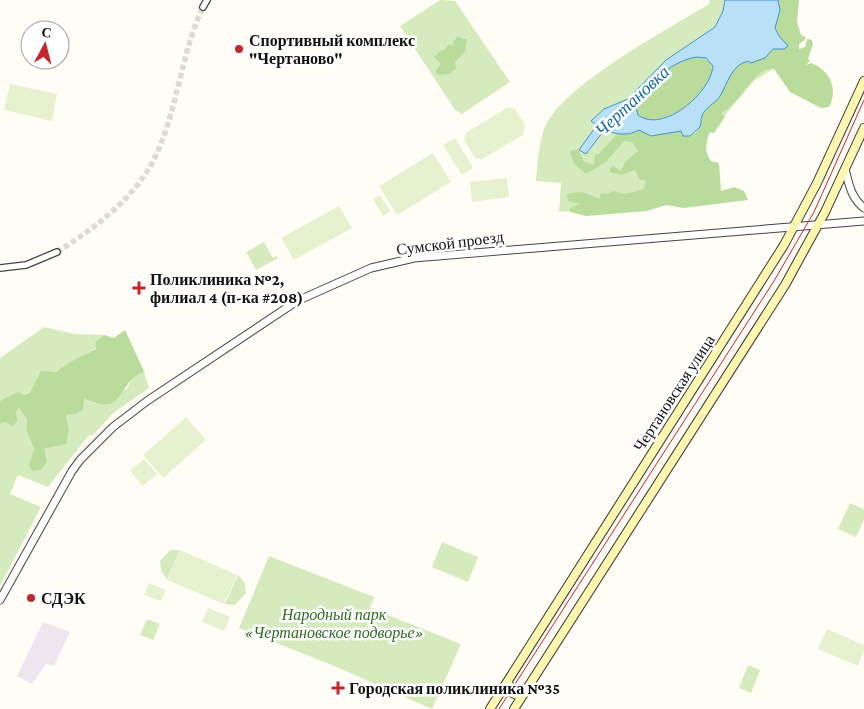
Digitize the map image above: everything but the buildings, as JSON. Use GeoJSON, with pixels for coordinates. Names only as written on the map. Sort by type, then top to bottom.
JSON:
{"type":"FeatureCollection","features":[{"type":"Feature","properties":{"kind":"main road","name":"Чертановская улица"},"geometry":{"type":"LineString","coordinates":[[490,709],[794,227],[864,81]]}},
{"type":"Feature","properties":{"kind":"main road"},"geometry":{"type":"LineString","coordinates":[[514,709],[785,285],[818,225],[864,128]]}},
{"type":"Feature","properties":{"kind":"main road"},"geometry":{"type":"LineString","coordinates":[[508,679],[507,684],[510,692],[517,695],[524,694]]}},
{"type":"Feature","properties":{"kind":"street"},"geometry":{"type":"LineString","coordinates":[[203,7],[207,0]]}},
{"type":"Feature","properties":{"kind":"street"},"geometry":{"type":"LineString","coordinates":[[845,169],[851,192],[855,200],[864,208]]}},
{"type":"Feature","properties":{"kind":"street","name":"Сумской проезд"},"geometry":{"type":"LineString","coordinates":[[0,600],[66,480],[80,460],[94,445],[146,401],[310,294],[371,268],[414,258],[864,221]]}},
{"type":"Feature","properties":{"kind":"street"},"geometry":{"type":"LineString","coordinates":[[0,268],[26,265],[57,252]]}},
{"type":"Feature","properties":{"kind":"shaded area"},"geometry":{"type":"Polygon","coordinates":[[[43,622],[70,632],[54,666],[46,664],[32,684],[17,676],[43,622]]]}},
{"type":"Feature","properties":{"kind":"green space"},"geometry":{"type":"Polygon","coordinates":[[[440,0],[455,1],[510,82],[462,114],[455,110],[400,26],[440,0]]]}},
{"type":"Feature","properties":{"kind":"green space"},"geometry":{"type":"Polygon","coordinates":[[[710,0],[792,0],[797,34],[773,69],[754,81],[702,142],[707,200],[559,212],[561,183],[536,181],[540,143],[548,121],[578,89],[599,73],[709,4],[710,0]]]}},
{"type":"Feature","properties":{"kind":"green space"},"geometry":{"type":"Polygon","coordinates":[[[778,0],[799,0],[797,22],[801,35],[805,37],[805,40],[799,44],[799,49],[805,47],[807,39],[812,40],[813,44],[808,59],[810,61],[806,65],[811,63],[823,70],[827,75],[832,87],[832,100],[829,107],[821,108],[790,92],[774,69],[766,70],[759,74],[735,102],[721,113],[725,117],[714,133],[709,132],[706,147],[707,153],[711,161],[719,163],[721,191],[734,187],[744,191],[748,200],[684,208],[666,205],[647,211],[586,216],[570,212],[570,208],[580,204],[568,201],[567,195],[570,193],[583,192],[599,199],[601,193],[607,194],[614,191],[625,193],[644,189],[646,180],[640,180],[635,170],[621,175],[610,172],[610,168],[613,166],[621,171],[625,162],[638,151],[632,142],[624,141],[606,162],[586,174],[574,164],[570,151],[578,149],[584,162],[594,165],[595,155],[599,154],[617,134],[634,133],[639,130],[651,136],[681,131],[690,136],[696,133],[702,115],[720,96],[735,68],[743,62],[765,58],[773,49],[784,49],[788,46],[780,37],[777,29],[778,0]]]}},
{"type":"Feature","properties":{"kind":"green space"},"geometry":{"type":"Polygon","coordinates":[[[458,36],[462,39],[467,39],[465,52],[455,62],[456,69],[449,74],[438,75],[435,72],[441,64],[433,56],[437,55],[439,51],[444,50],[448,45],[454,45],[453,42],[458,36]]]}},
{"type":"Feature","properties":{"kind":"green space"},"geometry":{"type":"Polygon","coordinates":[[[701,57],[710,62],[713,71],[700,95],[682,110],[660,120],[647,119],[638,115],[635,103],[655,79],[682,61],[701,57]]]}},
{"type":"Feature","properties":{"kind":"green space"},"geometry":{"type":"Polygon","coordinates":[[[10,84],[57,94],[52,121],[4,110],[10,84]]]}},
{"type":"Feature","properties":{"kind":"green space"},"geometry":{"type":"Polygon","coordinates":[[[508,107],[515,109],[525,125],[523,135],[482,159],[475,158],[464,140],[466,133],[508,107]]]}},
{"type":"Feature","properties":{"kind":"green space"},"geometry":{"type":"Polygon","coordinates":[[[455,138],[473,168],[462,175],[443,145],[455,138]]]}},
{"type":"Feature","properties":{"kind":"green space"},"geometry":{"type":"Polygon","coordinates":[[[433,153],[451,182],[397,215],[379,186],[433,153]]]}},
{"type":"Feature","properties":{"kind":"green space"},"geometry":{"type":"Polygon","coordinates":[[[507,178],[509,197],[472,202],[470,182],[507,178]]]}},
{"type":"Feature","properties":{"kind":"green space"},"geometry":{"type":"Polygon","coordinates":[[[380,195],[390,211],[383,216],[373,199],[380,195]]]}},
{"type":"Feature","properties":{"kind":"green space"},"geometry":{"type":"Polygon","coordinates":[[[339,206],[352,228],[294,260],[281,238],[339,206]]]}},
{"type":"Feature","properties":{"kind":"green space"},"geometry":{"type":"Polygon","coordinates":[[[264,242],[273,258],[277,256],[278,258],[256,270],[246,252],[264,242]]]}},
{"type":"Feature","properties":{"kind":"green space"},"geometry":{"type":"Polygon","coordinates":[[[44,327],[75,334],[104,335],[95,342],[96,348],[36,383],[31,393],[0,401],[0,358],[44,327]]]}},
{"type":"Feature","properties":{"kind":"green space"},"geometry":{"type":"Polygon","coordinates":[[[125,330],[144,371],[131,380],[113,402],[102,404],[84,399],[83,410],[75,414],[66,415],[69,429],[66,444],[44,449],[47,462],[41,470],[32,471],[29,465],[34,449],[26,430],[27,419],[19,408],[16,412],[17,421],[13,426],[5,422],[0,424],[0,401],[18,392],[24,395],[30,393],[41,371],[56,372],[70,362],[96,349],[95,342],[104,335],[114,338],[125,330]]]}},
{"type":"Feature","properties":{"kind":"green space"},"geometry":{"type":"Polygon","coordinates":[[[144,371],[149,388],[113,413],[93,435],[89,435],[48,487],[18,475],[10,494],[41,507],[0,586],[0,424],[5,422],[19,408],[27,419],[26,430],[34,449],[33,456],[44,449],[58,446],[69,429],[66,415],[83,399],[94,403],[127,389],[131,380],[144,371]]]}},
{"type":"Feature","properties":{"kind":"green space"},"geometry":{"type":"Polygon","coordinates":[[[186,417],[206,440],[163,478],[143,455],[186,417]]]}},
{"type":"Feature","properties":{"kind":"green space"},"geometry":{"type":"Polygon","coordinates":[[[144,459],[157,474],[143,486],[130,471],[144,459]]]}},
{"type":"Feature","properties":{"kind":"green space"},"geometry":{"type":"Polygon","coordinates":[[[850,503],[864,509],[864,520],[856,537],[838,529],[850,503]]]}},
{"type":"Feature","properties":{"kind":"green space"},"geometry":{"type":"Polygon","coordinates":[[[442,542],[478,557],[468,582],[432,567],[442,542]]]}},
{"type":"Feature","properties":{"kind":"green space"},"geometry":{"type":"Polygon","coordinates":[[[170,550],[180,550],[167,579],[161,571],[160,561],[170,550]]]}},
{"type":"Feature","properties":{"kind":"green space"},"geometry":{"type":"Polygon","coordinates":[[[180,550],[237,575],[224,604],[167,580],[180,550]]]}},
{"type":"Feature","properties":{"kind":"green space","name":"Народный парк «Чертановское подворье»"},"geometry":{"type":"Polygon","coordinates":[[[269,556],[374,597],[370,608],[461,644],[432,709],[334,666],[239,628],[269,556]]]}},
{"type":"Feature","properties":{"kind":"green space"},"geometry":{"type":"Polygon","coordinates":[[[238,575],[245,583],[246,593],[235,605],[225,604],[238,575]]]}},
{"type":"Feature","properties":{"kind":"green space"},"geometry":{"type":"Polygon","coordinates":[[[149,583],[166,590],[161,601],[144,595],[149,583]]]}},
{"type":"Feature","properties":{"kind":"green space"},"geometry":{"type":"Polygon","coordinates":[[[208,608],[230,617],[224,631],[202,622],[208,608]]]}},
{"type":"Feature","properties":{"kind":"green space"},"geometry":{"type":"Polygon","coordinates":[[[147,619],[160,624],[153,640],[140,635],[147,619]]]}},
{"type":"Feature","properties":{"kind":"green space"},"geometry":{"type":"Polygon","coordinates":[[[827,629],[864,645],[864,651],[858,666],[818,649],[827,629]]]}},
{"type":"Feature","properties":{"kind":"green space"},"geometry":{"type":"Polygon","coordinates":[[[748,665],[760,670],[751,693],[739,688],[748,665]]]}},
{"type":"Feature","properties":{"kind":"water","name":"Чертановка"},"geometry":{"type":"Polygon","coordinates":[[[725,0],[778,0],[780,10],[775,28],[788,46],[784,49],[773,49],[765,58],[751,63],[748,61],[738,66],[720,96],[703,113],[700,127],[690,136],[683,136],[681,131],[651,136],[639,130],[622,134],[613,133],[605,129],[586,154],[579,150],[597,125],[591,121],[604,109],[628,99],[666,60],[715,27],[723,11],[725,0]],[[706,58],[688,59],[670,68],[654,80],[635,103],[638,115],[649,119],[660,119],[673,115],[695,98],[704,87],[713,66],[706,58]]]}},
{"type":"Feature","properties":{"kind":"tunnel"},"geometry":{"type":"LineString","coordinates":[[57,252],[114,210],[149,169],[164,135],[189,43],[203,7]]}},
{"type":"Feature","properties":{"kind":"tram line"},"geometry":{"type":"LineString","coordinates":[[499,709],[774,281],[814,212],[864,100]]}},
{"type":"Feature","properties":{"kind":"place","name":"Спортивный комплекс \"Чертаново\""},"geometry":{"type":"Point","coordinates":[239,49]}},
{"type":"Feature","properties":{"kind":"place","name":"Поликлиника №2, филиал 4 (п-ка #208)"},"geometry":{"type":"Point","coordinates":[139,288]}},
{"type":"Feature","properties":{"kind":"place","name":"СДЭК"},"geometry":{"type":"Point","coordinates":[31,598]}},
{"type":"Feature","properties":{"kind":"place","name":"Городская поликлиника №35"},"geometry":{"type":"Point","coordinates":[338,688]}}]}
